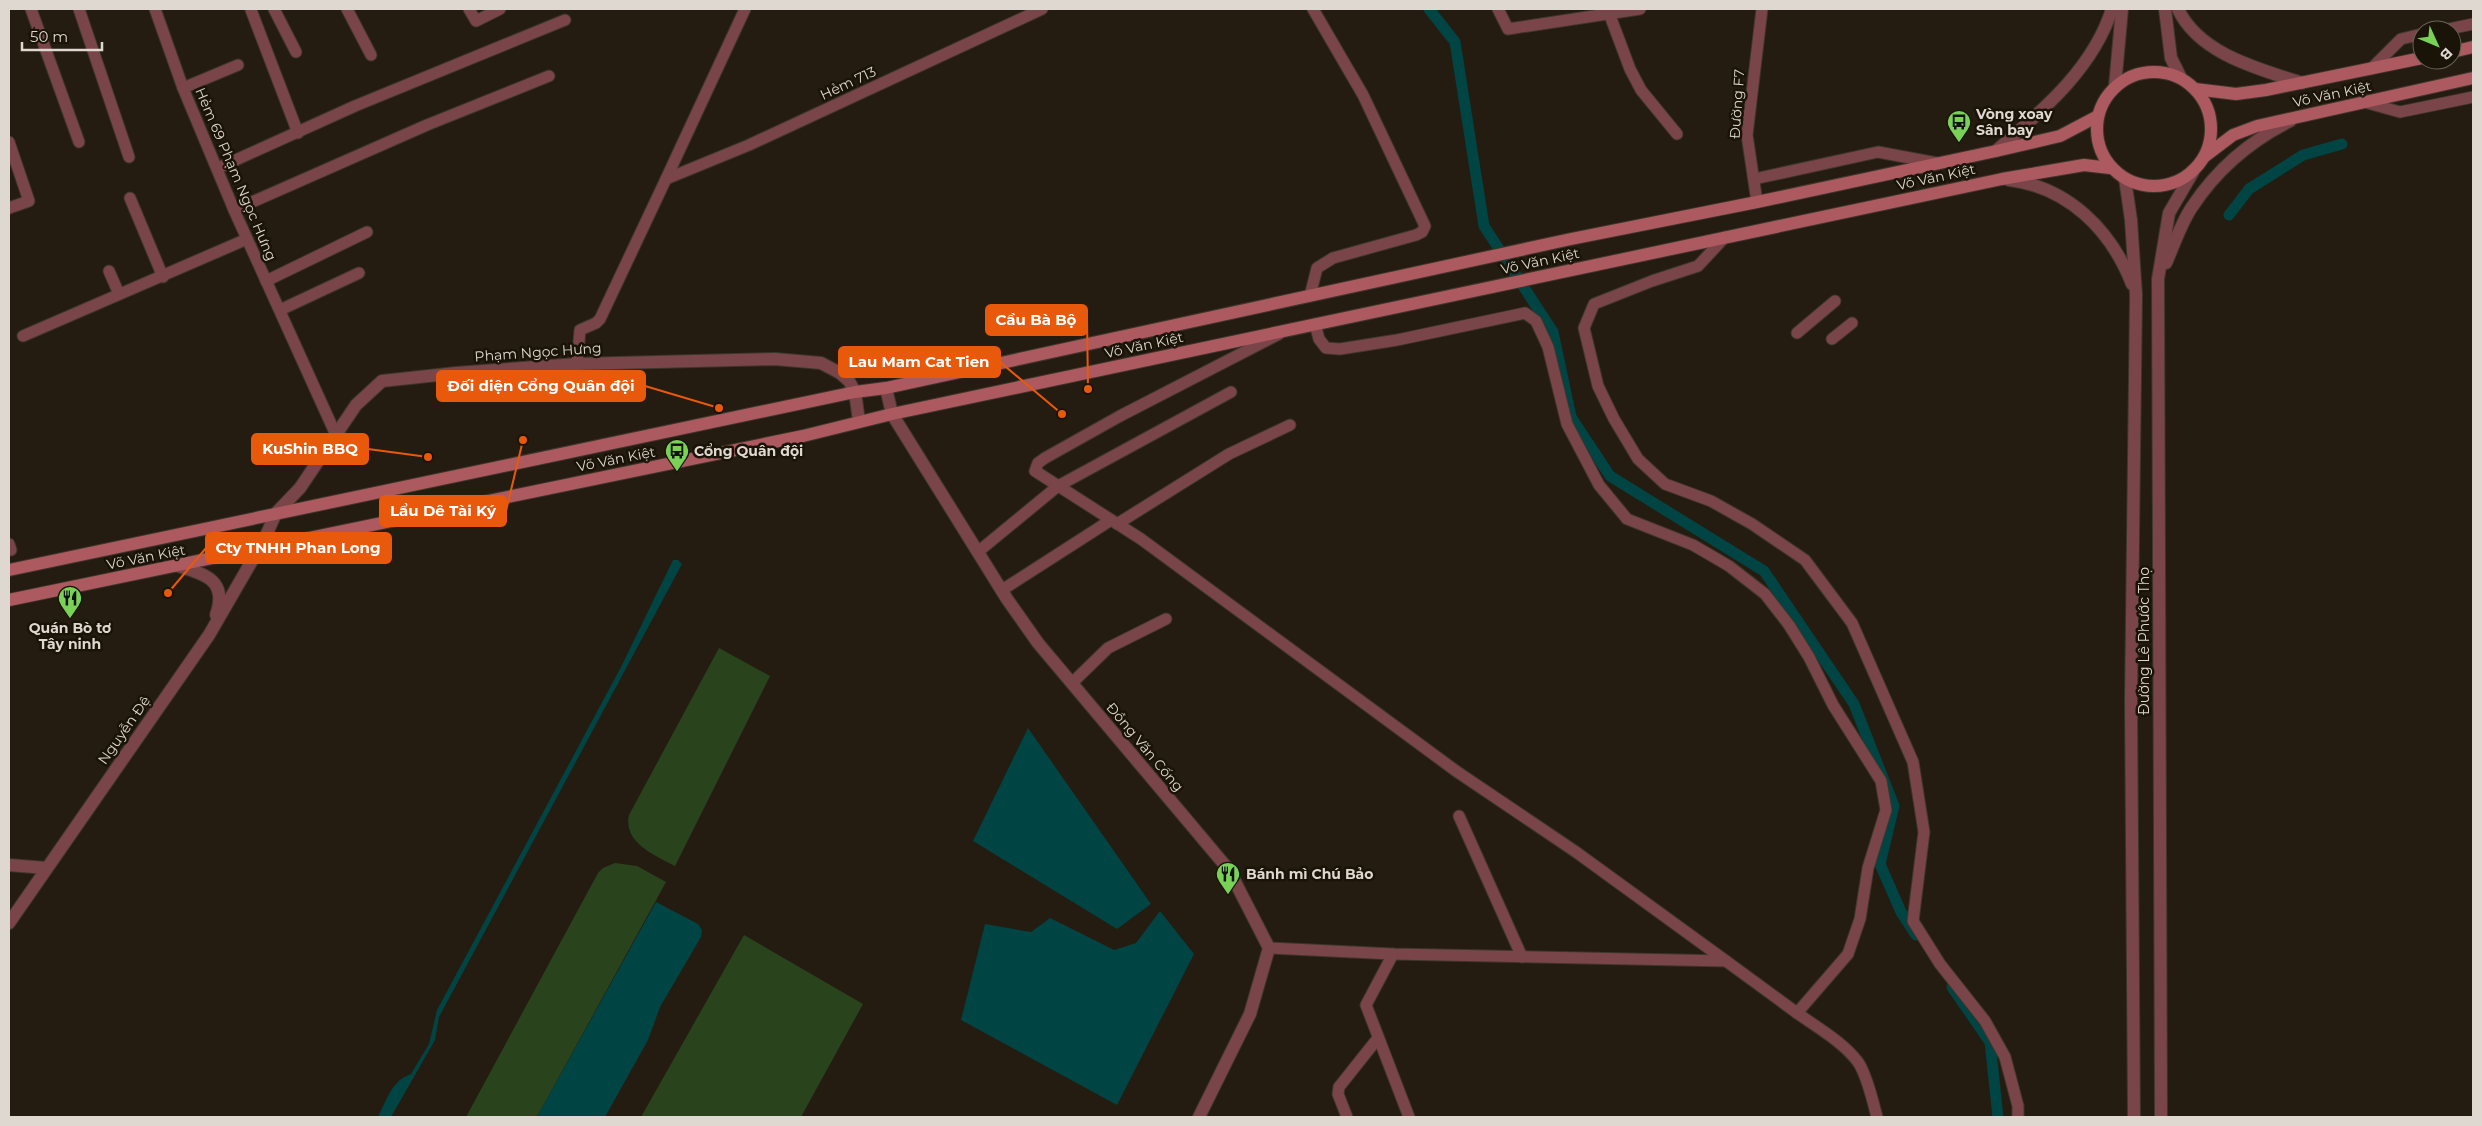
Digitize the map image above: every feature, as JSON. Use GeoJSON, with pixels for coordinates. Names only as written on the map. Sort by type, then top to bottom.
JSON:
{"type":"FeatureCollection","features":[{"type":"Feature","properties":{"kind":"main road","name":"Võ Văn Kiệt"},"geometry":{"type":"LineString","coordinates":[[2195,89],[2236,94],[2302,83],[2412,60]]}},
{"type":"Feature","properties":{"kind":"main road"},"geometry":{"type":"LineString","coordinates":[[2147,72],[2165,72],[2181,78],[2195,89],[2206,104],[2211,121],[2210,140],[2204,157],[2192,172],[2177,182],[2160,186],[2142,186],[2124,179],[2110,168],[2101,152],[2096,134],[2098,116],[2104,100],[2115,86],[2130,76],[2147,72]]}},
{"type":"Feature","properties":{"kind":"main road","name":"Võ Văn Kiệt"},"geometry":{"type":"LineString","coordinates":[[2204,157],[2233,135],[2257,126],[2473,78]]}},
{"type":"Feature","properties":{"kind":"main road","name":"Võ Văn Kiệt"},"geometry":{"type":"LineString","coordinates":[[9,570],[855,392],[886,388],[1571,238],[1758,202],[1996,151],[2060,136],[2098,116]]}},
{"type":"Feature","properties":{"kind":"main road","name":"Võ Văn Kiệt"},"geometry":{"type":"LineString","coordinates":[[9,600],[803,436],[892,414],[2002,179],[2084,165],[2110,168]]}},
{"type":"Feature","properties":{"kind":"street"},"geometry":{"type":"LineString","coordinates":[[31,9],[79,142]]}},
{"type":"Feature","properties":{"kind":"street"},"geometry":{"type":"LineString","coordinates":[[79,9],[129,157]]}},
{"type":"Feature","properties":{"kind":"street","name":"Hẻm 69 Phạm Ngọc Hưng"},"geometry":{"type":"LineString","coordinates":[[155,9],[183,88],[234,210],[336,435]]}},
{"type":"Feature","properties":{"kind":"street"},"geometry":{"type":"LineString","coordinates":[[274,9],[296,52]]}},
{"type":"Feature","properties":{"kind":"street"},"geometry":{"type":"LineString","coordinates":[[347,9],[371,55]]}},
{"type":"Feature","properties":{"kind":"street"},"geometry":{"type":"LineString","coordinates":[[469,9],[476,22],[500,9]]}},
{"type":"Feature","properties":{"kind":"street"},"geometry":{"type":"LineString","coordinates":[[577,364],[580,330],[596,324],[600,319],[745,9]]}},
{"type":"Feature","properties":{"kind":"street","name":"Hẻm 713"},"geometry":{"type":"LineString","coordinates":[[666,179],[749,145],[1042,9]]}},
{"type":"Feature","properties":{"kind":"street"},"geometry":{"type":"LineString","coordinates":[[1310,296],[1317,268],[1333,258],[1416,235],[1422,232],[1425,226],[1363,95],[1314,9]]}},
{"type":"Feature","properties":{"kind":"street"},"geometry":{"type":"LineString","coordinates":[[1498,9],[1508,29],[1640,9]]}},
{"type":"Feature","properties":{"kind":"street","name":"Đường F7"},"geometry":{"type":"LineString","coordinates":[[1758,202],[1747,135],[1762,9]]}},
{"type":"Feature","properties":{"kind":"street"},"geometry":{"type":"LineString","coordinates":[[1996,151],[2034,119],[2080,68],[2104,33],[2112,9]]}},
{"type":"Feature","properties":{"kind":"street"},"geometry":{"type":"LineString","coordinates":[[2115,86],[2122,9]]}},
{"type":"Feature","properties":{"kind":"street"},"geometry":{"type":"LineString","coordinates":[[2165,9],[2171,58],[2181,78]]}},
{"type":"Feature","properties":{"kind":"street"},"geometry":{"type":"LineString","coordinates":[[2178,9],[2183,19],[2204,40],[2226,54],[2252,66],[2302,83]]}},
{"type":"Feature","properties":{"kind":"street"},"geometry":{"type":"LineString","coordinates":[[251,10],[298,132]]}},
{"type":"Feature","properties":{"kind":"street"},"geometry":{"type":"LineString","coordinates":[[1609,14],[1630,69],[1641,90],[1677,134]]}},
{"type":"Feature","properties":{"kind":"street"},"geometry":{"type":"LineString","coordinates":[[218,168],[372,99],[565,20]]}},
{"type":"Feature","properties":{"kind":"street"},"geometry":{"type":"LineString","coordinates":[[2371,69],[2401,39],[2412,36]]}},
{"type":"Feature","properties":{"kind":"street"},"geometry":{"type":"LineString","coordinates":[[183,88],[238,65]]}},
{"type":"Feature","properties":{"kind":"street"},"geometry":{"type":"LineString","coordinates":[[234,210],[427,125],[549,76]]}},
{"type":"Feature","properties":{"kind":"street"},"geometry":{"type":"LineString","coordinates":[[2364,102],[2400,112],[2473,97]]}},
{"type":"Feature","properties":{"kind":"street"},"geometry":{"type":"LineString","coordinates":[[2158,279],[2191,208],[2214,177],[2248,145],[2300,116]]}},
{"type":"Feature","properties":{"kind":"street"},"geometry":{"type":"LineString","coordinates":[[9,142],[29,201],[9,208]]}},
{"type":"Feature","properties":{"kind":"street"},"geometry":{"type":"LineString","coordinates":[[1754,179],[1878,152],[1938,163]]}},
{"type":"Feature","properties":{"kind":"street","name":"Đường Lê Phước Thọ"},"geometry":{"type":"LineString","coordinates":[[2160,1117],[2158,279],[2169,213],[2192,172]]}},
{"type":"Feature","properties":{"kind":"street"},"geometry":{"type":"LineString","coordinates":[[2002,179],[2030,182],[2050,190],[2081,211],[2093,222],[2126,269],[2136,295]]}},
{"type":"Feature","properties":{"kind":"street","name":"Đường Lê Phước Thọ"},"geometry":{"type":"LineString","coordinates":[[2124,179],[2131,220],[2136,295],[2131,701],[2134,1117]]}},
{"type":"Feature","properties":{"kind":"street"},"geometry":{"type":"LineString","coordinates":[[130,198],[163,277]]}},
{"type":"Feature","properties":{"kind":"street"},"geometry":{"type":"LineString","coordinates":[[266,281],[367,232]]}},
{"type":"Feature","properties":{"kind":"street"},"geometry":{"type":"LineString","coordinates":[[1724,237],[1698,266],[1652,281],[1594,304],[1584,328],[1598,386],[1614,420],[1638,460],[1665,484],[1712,501],[1752,524],[1805,560],[1852,623],[1913,762],[1924,832],[1913,921],[1940,964],[1985,1021],[2006,1057],[2018,1106],[2018,1117]]}},
{"type":"Feature","properties":{"kind":"street"},"geometry":{"type":"LineString","coordinates":[[23,336],[247,240]]}},
{"type":"Feature","properties":{"kind":"street"},"geometry":{"type":"LineString","coordinates":[[109,271],[119,294]]}},
{"type":"Feature","properties":{"kind":"street"},"geometry":{"type":"LineString","coordinates":[[280,310],[359,273]]}},
{"type":"Feature","properties":{"kind":"street"},"geometry":{"type":"LineString","coordinates":[[1797,333],[1835,301]]}},
{"type":"Feature","properties":{"kind":"street"},"geometry":{"type":"LineString","coordinates":[[1315,324],[1319,339],[1326,348],[1340,349],[1397,340],[1525,313],[1536,321],[1548,347],[1567,424],[1599,485],[1627,520],[1693,545],[1729,566],[1765,594],[1789,625],[1809,657],[1833,705],[1881,781],[1886,810],[1868,868],[1860,919],[1848,954],[1797,1013]]}},
{"type":"Feature","properties":{"kind":"street"},"geometry":{"type":"LineString","coordinates":[[1832,339],[1852,323]]}},
{"type":"Feature","properties":{"kind":"street"},"geometry":{"type":"LineString","coordinates":[[1286,330],[1129,411],[1045,458],[1038,463],[1035,471],[1114,522],[1448,765],[1576,852],[1839,1043],[1859,1063],[1873,1100],[1877,1117]]}},
{"type":"Feature","properties":{"kind":"street","name":"Phạm Ngọc Hưng"},"geometry":{"type":"LineString","coordinates":[[257,550],[276,513],[300,488],[356,404],[382,381],[456,373],[577,364],[784,360],[821,363],[840,373],[849,381],[855,392]]}},
{"type":"Feature","properties":{"kind":"street","name":"Đồng Văn Cống"},"geometry":{"type":"LineString","coordinates":[[886,388],[892,414],[1002,590],[1038,643],[1229,870],[1269,948]]}},
{"type":"Feature","properties":{"kind":"street"},"geometry":{"type":"LineString","coordinates":[[855,392],[859,422]]}},
{"type":"Feature","properties":{"kind":"street"},"geometry":{"type":"LineString","coordinates":[[979,551],[1058,486],[1231,392]]}},
{"type":"Feature","properties":{"kind":"street"},"geometry":{"type":"LineString","coordinates":[[1002,590],[1229,454],[1290,425]]}},
{"type":"Feature","properties":{"kind":"street","name":"Nguyễn Đệ"},"geometry":{"type":"LineString","coordinates":[[9,923],[209,635],[257,550]]}},
{"type":"Feature","properties":{"kind":"street"},"geometry":{"type":"LineString","coordinates":[[178,566],[200,572],[215,582],[220,593],[219,607],[209,635]]}},
{"type":"Feature","properties":{"kind":"street"},"geometry":{"type":"LineString","coordinates":[[1072,682],[1108,648],[1166,619]]}},
{"type":"Feature","properties":{"kind":"street"},"geometry":{"type":"LineString","coordinates":[[1459,816],[1522,957]]}},
{"type":"Feature","properties":{"kind":"street"},"geometry":{"type":"LineString","coordinates":[[9,866],[46,868]]}},
{"type":"Feature","properties":{"kind":"street"},"geometry":{"type":"LineString","coordinates":[[1199,1117],[1250,1014],[1269,948],[1392,954],[1726,961]]}},
{"type":"Feature","properties":{"kind":"street"},"geometry":{"type":"LineString","coordinates":[[1392,954],[1366,1005],[1409,1117]]}},
{"type":"Feature","properties":{"kind":"street"},"geometry":{"type":"LineString","coordinates":[[1348,1117],[1338,1094],[1339,1087],[1378,1038]]}},
{"type":"Feature","properties":{"kind":"green space"},"geometry":{"type":"Polygon","coordinates":[[[719,648],[770,676],[675,866],[642,847],[636,841],[628,825],[629,815],[719,648]]]}},
{"type":"Feature","properties":{"kind":"green space"},"geometry":{"type":"Polygon","coordinates":[[[615,863],[637,866],[666,882],[537,1117],[466,1117],[598,873],[603,868],[615,863]]]}},
{"type":"Feature","properties":{"kind":"green space"},"geometry":{"type":"Polygon","coordinates":[[[744,935],[863,1004],[801,1117],[641,1117],[744,935]]]}},
{"type":"Feature","properties":{"kind":"water"},"geometry":{"type":"Polygon","coordinates":[[[673,560],[678,560],[682,564],[439,1017],[435,1040],[391,1117],[378,1117],[394,1086],[404,1077],[411,1074],[429,1044],[437,1010],[621,667],[673,560]]]}},
{"type":"Feature","properties":{"kind":"water"},"geometry":{"type":"Polygon","coordinates":[[[1028,728],[1151,904],[1117,929],[973,841],[1028,728]]]}},
{"type":"Feature","properties":{"kind":"water"},"geometry":{"type":"Polygon","coordinates":[[[656,902],[698,924],[702,930],[701,937],[660,1007],[648,1040],[605,1117],[537,1117],[656,902]]]}},
{"type":"Feature","properties":{"kind":"water"},"geometry":{"type":"Polygon","coordinates":[[[1160,911],[1194,954],[1117,1105],[961,1020],[985,924],[1031,932],[1050,918],[1114,950],[1136,943],[1160,911]]]}},
{"type":"Feature","properties":{"kind":"waterway"},"geometry":{"type":"LineString","coordinates":[[1429,9],[1455,42],[1484,226],[1553,332],[1571,417],[1610,476],[1764,571],[1854,704],[1894,806],[1880,864],[1901,912],[1916,935]]}},
{"type":"Feature","properties":{"kind":"waterway"},"geometry":{"type":"LineString","coordinates":[[2229,215],[2249,189],[2303,155],[2342,144]]}},
{"type":"Feature","properties":{"kind":"waterway"},"geometry":{"type":"LineString","coordinates":[[1952,987],[1990,1042],[1998,1117]]}},
{"type":"Feature","properties":{"kind":"place","name":"Vòng xoay Sân bay"},"geometry":{"type":"Point","coordinates":[1959,143]}},
{"type":"Feature","properties":{"kind":"place","name":"Cầu Bà Bộ"},"geometry":{"type":"Point","coordinates":[1088,389]}},
{"type":"Feature","properties":{"kind":"place","name":"Đối diện Cổng Quân đội"},"geometry":{"type":"Point","coordinates":[719,408]}},
{"type":"Feature","properties":{"kind":"place","name":"Lau Mam Cat Tien"},"geometry":{"type":"Point","coordinates":[1062,414]}},
{"type":"Feature","properties":{"kind":"place","name":"Lẩu Dê Tài Ký"},"geometry":{"type":"Point","coordinates":[523,440]}},
{"type":"Feature","properties":{"kind":"place","name":"KuShin BBQ"},"geometry":{"type":"Point","coordinates":[428,457]}},
{"type":"Feature","properties":{"kind":"place","name":"Cổng Quân đội"},"geometry":{"type":"Point","coordinates":[677,472]}},
{"type":"Feature","properties":{"kind":"place","name":"Cty TNHH Phan Long"},"geometry":{"type":"Point","coordinates":[168,593]}},
{"type":"Feature","properties":{"kind":"place","name":"Quán Bò tơ Tây ninh"},"geometry":{"type":"Point","coordinates":[70,619]}},
{"type":"Feature","properties":{"kind":"place","name":"Bánh mì Chú Bảo"},"geometry":{"type":"Point","coordinates":[1228,895]}}]}
